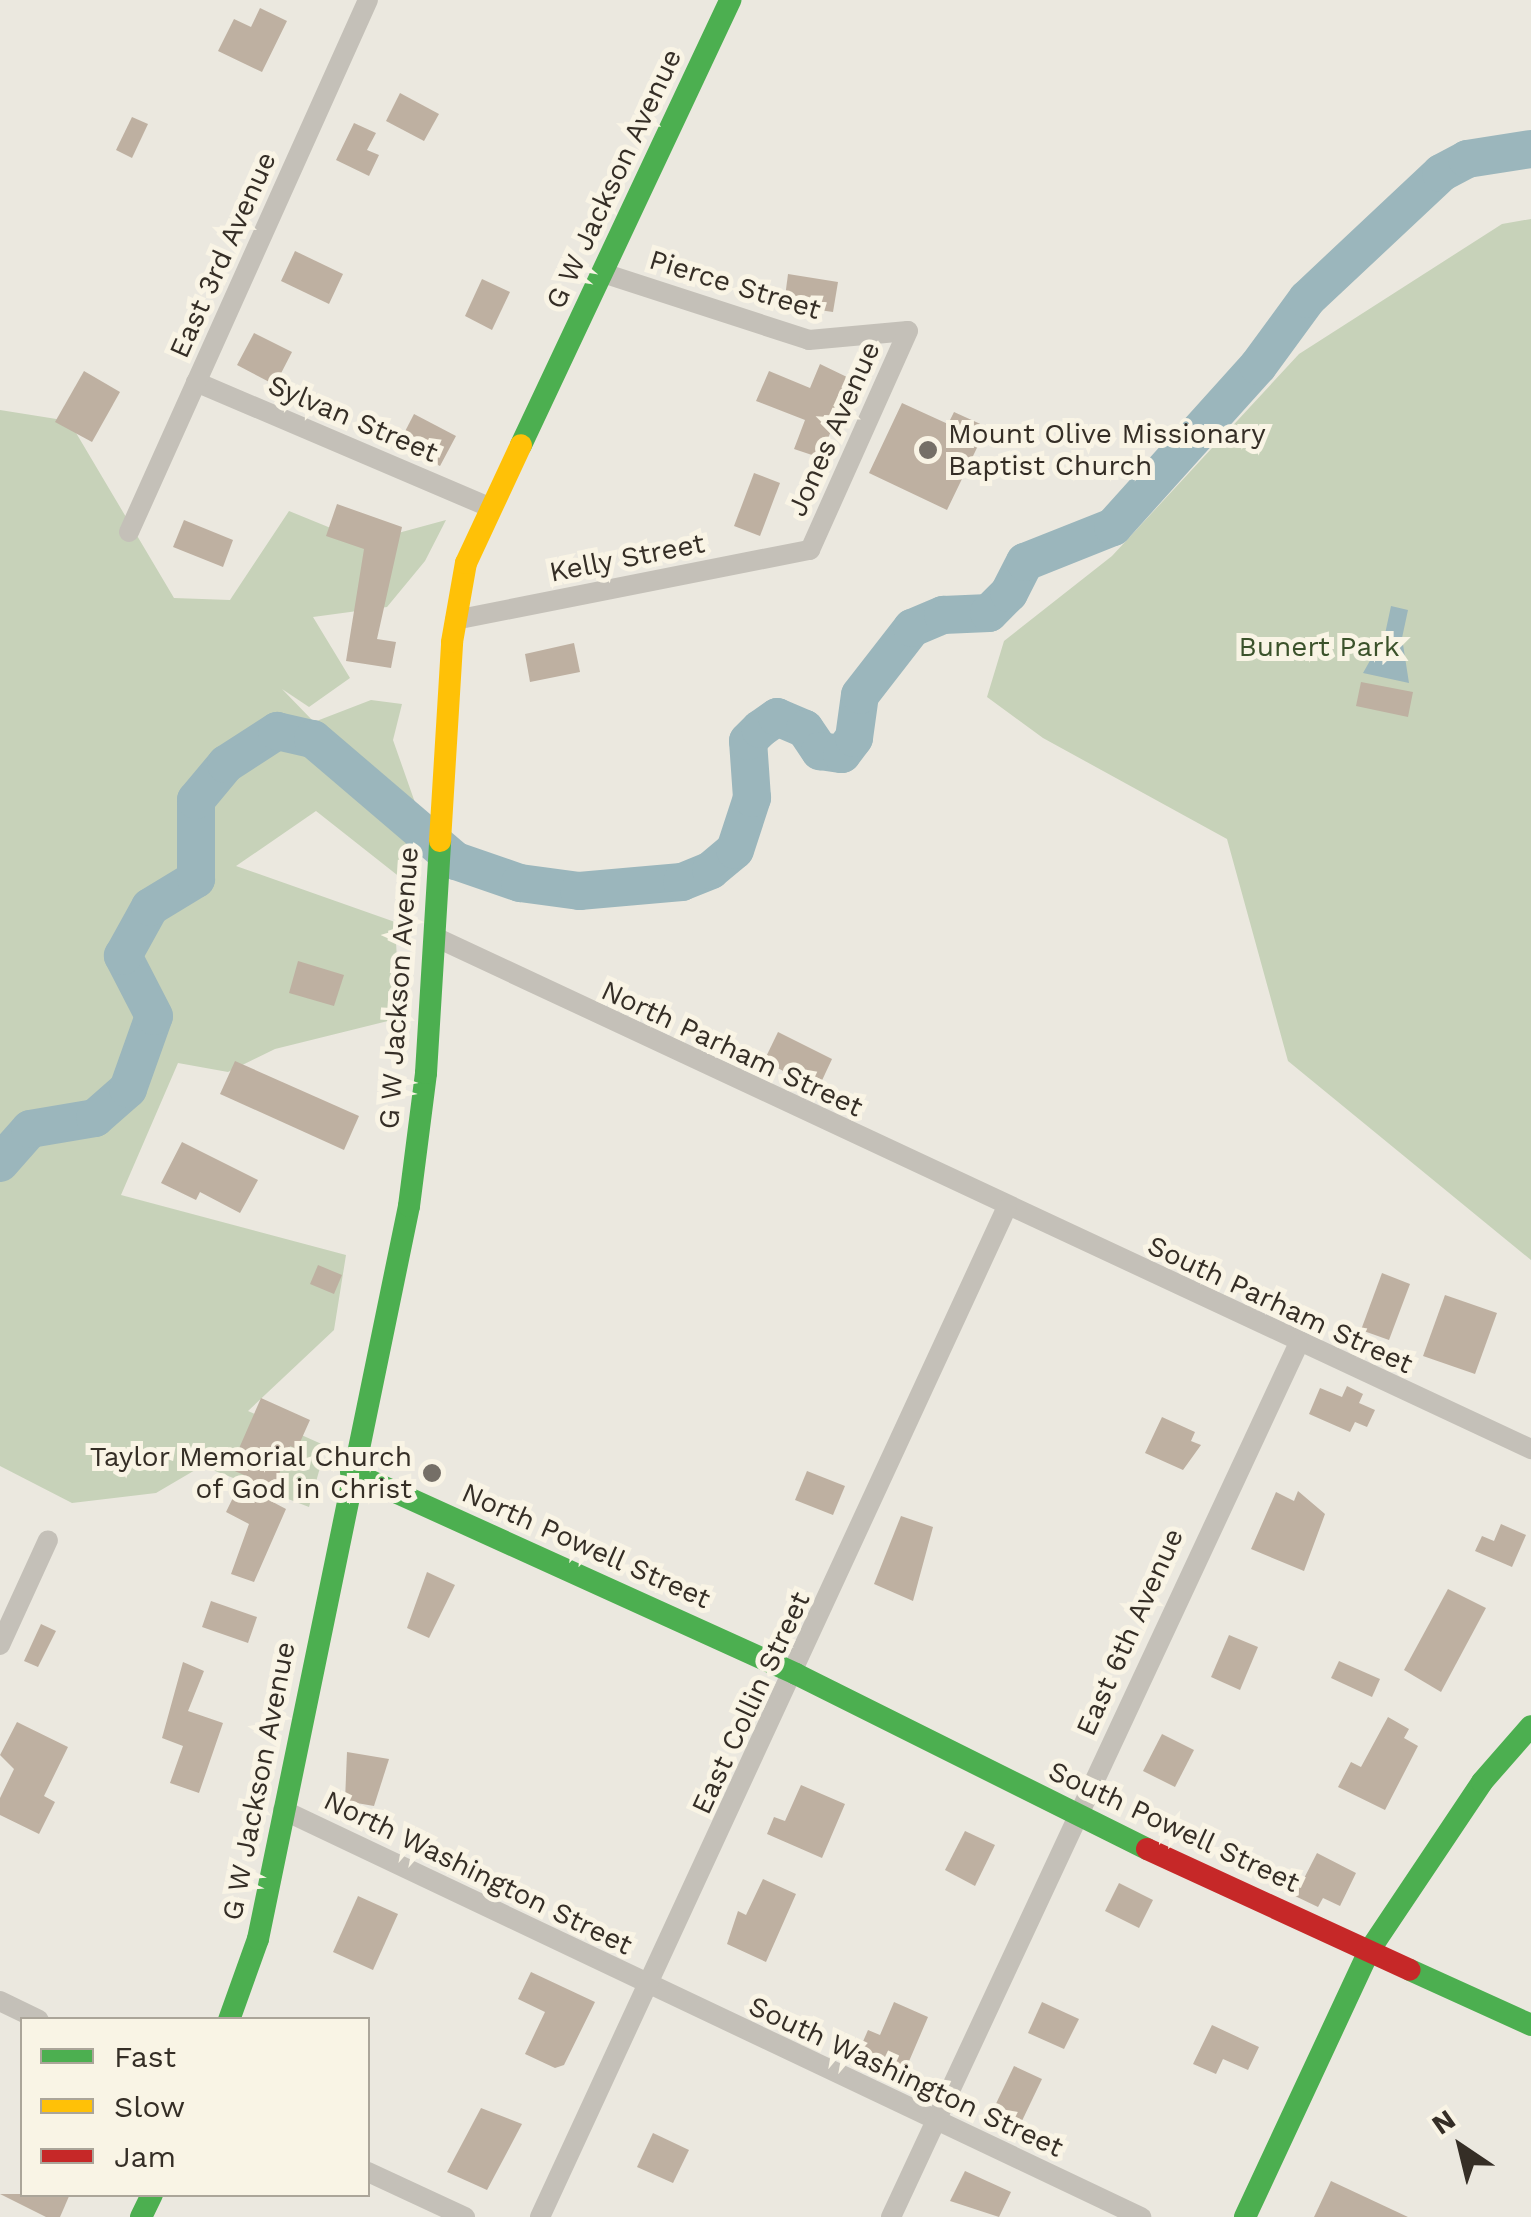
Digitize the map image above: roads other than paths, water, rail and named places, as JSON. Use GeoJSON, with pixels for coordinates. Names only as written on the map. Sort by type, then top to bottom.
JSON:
{"type":"FeatureCollection","features":[{"type":"Feature","properties":{"kind":"street","name":"East 3rd Avenue"},"geometry":{"type":"LineString","coordinates":[[128,532],[368,0]]}},
{"type":"Feature","properties":{"kind":"street","name":"G W Jackson Avenue"},"geometry":{"type":"LineString","coordinates":[[230,2017],[258,1939],[351,1472],[409,1206],[435,932],[455,620],[466,563],[489,507],[606,274],[730,0]]}},
{"type":"Feature","properties":{"kind":"street","name":"Pierce Street"},"geometry":{"type":"LineString","coordinates":[[606,274],[809,340],[908,331]]}},
{"type":"Feature","properties":{"kind":"street","name":"Jones Avenue"},"geometry":{"type":"LineString","coordinates":[[810,550],[908,331]]}},
{"type":"Feature","properties":{"kind":"street","name":"Sylvan Street"},"geometry":{"type":"LineString","coordinates":[[196,382],[489,507]]}},
{"type":"Feature","properties":{"kind":"street","name":"Kelly Street"},"geometry":{"type":"LineString","coordinates":[[455,620],[810,550]]}},
{"type":"Feature","properties":{"kind":"street","name":"North Parham Street"},"geometry":{"type":"LineString","coordinates":[[435,932],[1006,1209]]}},
{"type":"Feature","properties":{"kind":"street","name":"South Parham Street"},"geometry":{"type":"LineString","coordinates":[[1006,1209],[1531,1449]]}},
{"type":"Feature","properties":{"kind":"street","name":"East Collin Street"},"geometry":{"type":"LineString","coordinates":[[540,2217],[796,1674],[1006,1209]]}},
{"type":"Feature","properties":{"kind":"street","name":"East 6th Avenue"},"geometry":{"type":"LineString","coordinates":[[890,2217],[1298,1345]]}},
{"type":"Feature","properties":{"kind":"street","name":"North Powell Street"},"geometry":{"type":"LineString","coordinates":[[351,1472],[796,1674]]}},
{"type":"Feature","properties":{"kind":"street"},"geometry":{"type":"LineString","coordinates":[[0,1645],[48,1540]]}},
{"type":"Feature","properties":{"kind":"street","name":"South Powell Street"},"geometry":{"type":"LineString","coordinates":[[796,1674],[1077,1816],[1531,2025]]}},
{"type":"Feature","properties":{"kind":"street"},"geometry":{"type":"LineString","coordinates":[[1244,2217],[1370,1951],[1471,1797],[1531,1726]]}},
{"type":"Feature","properties":{"kind":"street","name":"North Washington Street"},"geometry":{"type":"LineString","coordinates":[[283,1810],[649,1985]]}},
{"type":"Feature","properties":{"kind":"street","name":"South Washington Street"},"geometry":{"type":"LineString","coordinates":[[649,1985],[1141,2217]]}},
{"type":"Feature","properties":{"kind":"street"},"geometry":{"type":"LineString","coordinates":[[0,2001],[34,2017]]}},
{"type":"Feature","properties":{"kind":"street"},"geometry":{"type":"LineString","coordinates":[[370,2173],[465,2217]]}},
{"type":"Feature","properties":{"kind":"water"},"geometry":{"type":"Polygon","coordinates":[[[1391,606],[1408,610],[1402,638],[1409,683],[1363,673],[1385,634],[1391,606]]]}},
{"type":"Feature","properties":{"kind":"waterway"},"geometry":{"type":"LineString","coordinates":[[0,1163],[30,1129],[95,1118],[128,1089],[154,1016],[123,956],[150,907],[196,879],[196,800],[226,764],[277,731],[313,739],[456,861],[520,883],[579,891],[682,882],[711,870],[735,850],[752,798],[748,741],[760,729],[777,717],[805,729],[820,751],[842,754],[854,738],[860,695],[912,628],[943,615],[989,613],[1009,593],[1025,562],[1113,527],[1258,366],[1307,299],[1441,173],[1467,159],[1531,149]]}},
{"type":"Feature","properties":{"kind":"place","name":"Mount Olive Missionary Baptist Church"},"geometry":{"type":"Point","coordinates":[928,450]}},
{"type":"Feature","properties":{"kind":"place","name":"Taylor Memorial Church of God in Christ"},"geometry":{"type":"Point","coordinates":[432,1473]}},
{"type":"Feature","properties":{"kind":"park label","name":"Bunert Park"},"geometry":{"type":"Point","coordinates":[1319,647]}}]}
